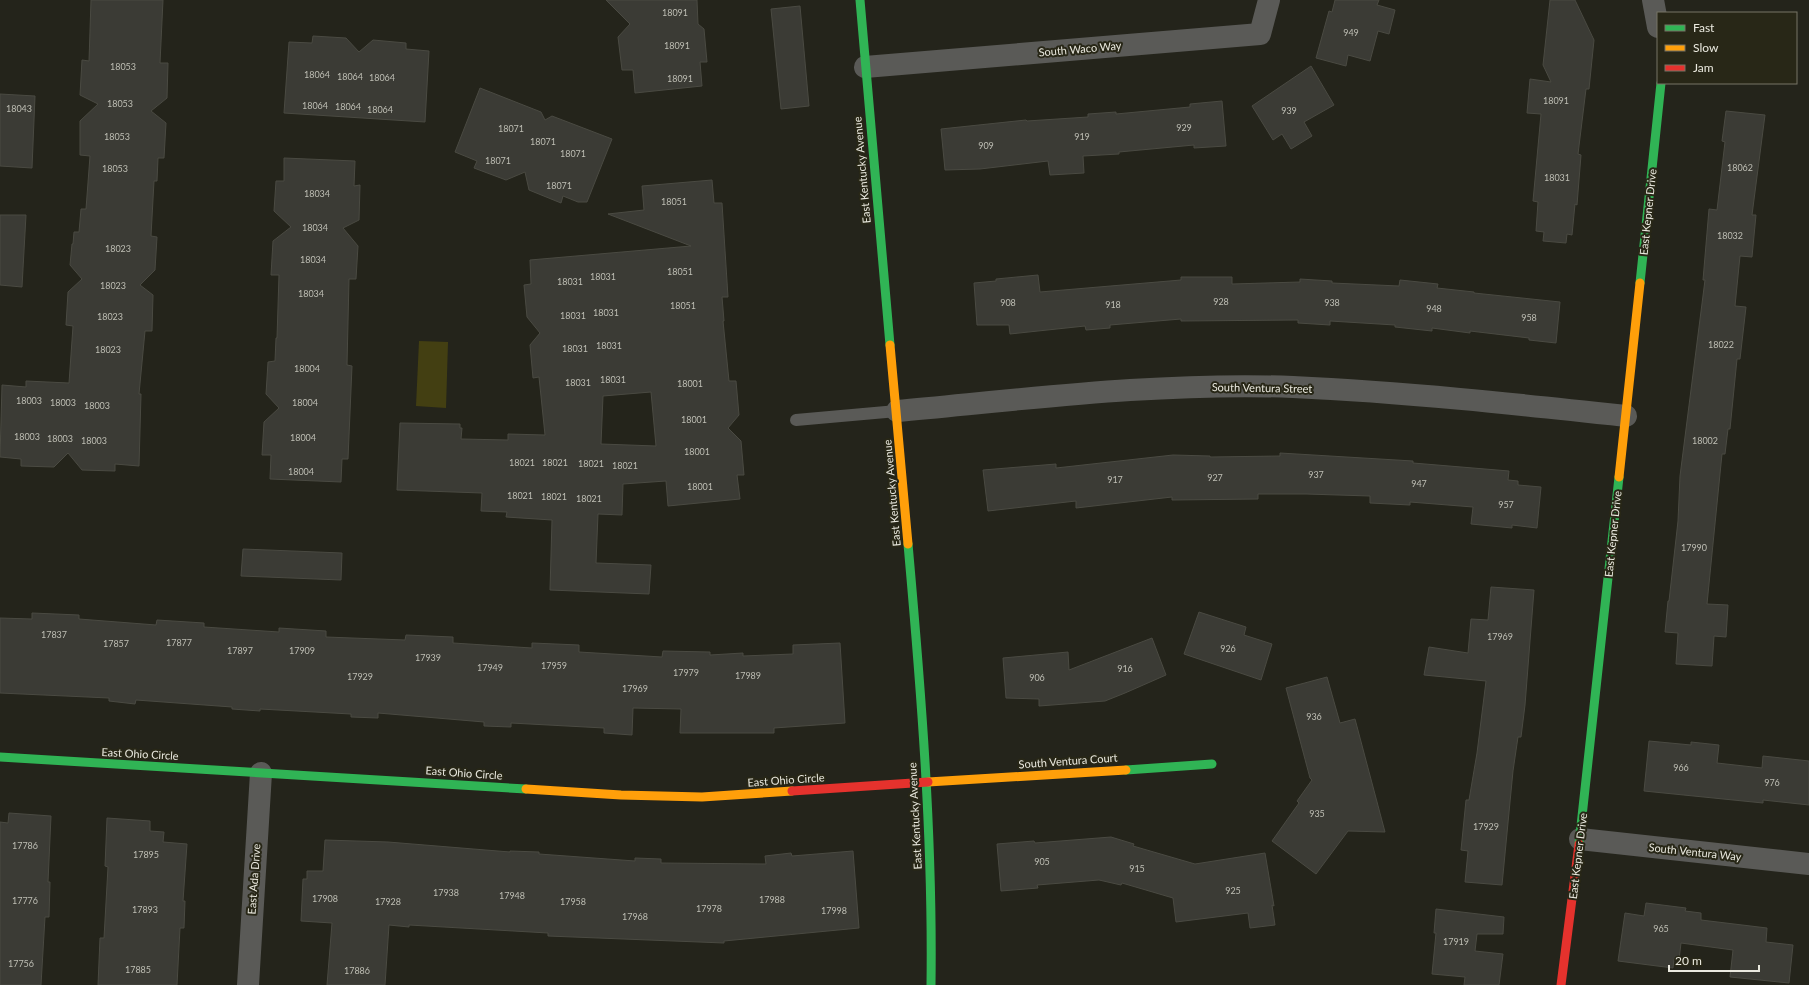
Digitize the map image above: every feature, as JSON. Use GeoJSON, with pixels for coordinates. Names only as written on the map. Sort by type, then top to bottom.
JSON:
{"type":"FeatureCollection","features":[{"type":"Feature","properties":{"kind":"street","name":"East Kentucky Avenue"},"geometry":{"type":"LineString","coordinates":[[860,0],[897,411],[926,782],[932,912],[931,985]]}},
{"type":"Feature","properties":{"kind":"street","name":"South Waco Way"},"geometry":{"type":"LineString","coordinates":[[865,67],[1260,34],[1269,0]]}},
{"type":"Feature","properties":{"kind":"street"},"geometry":{"type":"LineString","coordinates":[[1653,0],[1657,22]]}},
{"type":"Feature","properties":{"kind":"street","name":"East Kepner Drive"},"geometry":{"type":"LineString","coordinates":[[1561,985],[1580,839],[1661,84]]}},
{"type":"Feature","properties":{"kind":"street","name":"South Ventura Street"},"geometry":{"type":"LineString","coordinates":[[897,411],[1133,391],[1189,388],[1292,387],[1467,398],[1626,416]]}},
{"type":"Feature","properties":{"kind":"street","name":"East Ohio Circle"},"geometry":{"type":"LineString","coordinates":[[0,757],[613,795],[702,797],[926,782]]}},
{"type":"Feature","properties":{"kind":"street","name":"South Ventura Court"},"geometry":{"type":"LineString","coordinates":[[926,782],[1212,764]]}},
{"type":"Feature","properties":{"kind":"street","name":"East Ada Drive"},"geometry":{"type":"LineString","coordinates":[[248,985],[261,773]]}},
{"type":"Feature","properties":{"kind":"street","name":"South Ventura Way"},"geometry":{"type":"LineString","coordinates":[[1580,839],[1809,864]]}},
{"type":"Feature","properties":{"kind":"lane"},"geometry":{"type":"LineString","coordinates":[[796,420],[897,411]]}},
{"type":"Feature","properties":{"kind":"shaded area"},"geometry":{"type":"Polygon","coordinates":[[[419,341],[448,342],[446,408],[416,406],[419,341]]]}},
{"type":"Feature","properties":{"kind":"building"},"geometry":{"type":"Polygon","coordinates":[[[91,0],[163,0],[160,63],[168,63],[167,98],[151,111],[166,123],[164,158],[158,158],[157,181],[154,181],[151,236],[157,237],[155,270],[140,285],[153,295],[152,331],[145,331],[139,394],[141,394],[139,466],[115,464],[115,471],[82,470],[68,453],[54,467],[21,466],[21,459],[0,457],[2,385],[26,387],[26,381],[69,383],[73,326],[66,325],[68,292],[82,279],[70,265],[74,232],[79,232],[81,209],[86,209],[90,156],[80,155],[80,121],[98,104],[80,95],[82,60],[89,61],[91,0]]]}},
{"type":"Feature","properties":{"kind":"building"},"geometry":{"type":"Polygon","coordinates":[[[606,0],[697,0],[698,24],[704,29],[707,62],[700,62],[702,86],[635,93],[633,70],[622,70],[618,37],[630,24],[606,0]]]}},
{"type":"Feature","properties":{"kind":"building"},"geometry":{"type":"Polygon","coordinates":[[[1335,0],[1379,0],[1377,5],[1395,10],[1389,34],[1378,31],[1370,61],[1348,55],[1346,66],[1316,58],[1329,11],[1332,12],[1335,0]]]}},
{"type":"Feature","properties":{"kind":"building"},"geometry":{"type":"Polygon","coordinates":[[[1550,0],[1575,0],[1594,40],[1589,89],[1586,89],[1578,154],[1581,155],[1577,205],[1575,204],[1572,235],[1567,234],[1566,243],[1543,241],[1544,232],[1536,231],[1538,202],[1533,201],[1541,114],[1527,113],[1530,79],[1551,82],[1543,65],[1550,0]]]}},
{"type":"Feature","properties":{"kind":"building"},"geometry":{"type":"Polygon","coordinates":[[[800,6],[809,106],[781,109],[771,9],[800,6]]]}},
{"type":"Feature","properties":{"kind":"building"},"geometry":{"type":"Polygon","coordinates":[[[313,36],[346,38],[359,52],[373,40],[406,43],[406,49],[429,51],[425,122],[284,113],[289,42],[312,43],[313,36]]]}},
{"type":"Feature","properties":{"kind":"building"},"geometry":{"type":"Polygon","coordinates":[[[1311,66],[1334,105],[1304,122],[1312,136],[1291,149],[1282,134],[1273,140],[1252,106],[1311,66]]]}},
{"type":"Feature","properties":{"kind":"building"},"geometry":{"type":"Polygon","coordinates":[[[480,88],[541,112],[545,120],[552,116],[612,139],[587,202],[578,202],[563,196],[561,203],[529,190],[525,172],[506,180],[474,168],[477,161],[455,152],[480,88]]]}},
{"type":"Feature","properties":{"kind":"building"},"geometry":{"type":"Polygon","coordinates":[[[0,94],[35,96],[32,168],[0,166],[0,94]]]}},
{"type":"Feature","properties":{"kind":"building"},"geometry":{"type":"Polygon","coordinates":[[[1222,101],[1226,146],[1194,148],[1194,145],[1119,152],[1119,154],[1083,156],[1084,173],[1050,175],[1048,161],[980,169],[945,170],[941,129],[1026,120],[1088,117],[1088,114],[1116,112],[1116,114],[1190,107],[1190,104],[1222,101]]]}},
{"type":"Feature","properties":{"kind":"building"},"geometry":{"type":"Polygon","coordinates":[[[1726,111],[1765,115],[1752,215],[1756,215],[1752,257],[1740,256],[1735,306],[1746,307],[1740,359],[1737,359],[1730,429],[1728,429],[1725,454],[1722,454],[1707,604],[1728,605],[1726,637],[1714,636],[1712,666],[1676,664],[1678,633],[1665,632],[1678,521],[1680,476],[1705,280],[1703,280],[1709,209],[1717,210],[1725,142],[1722,141],[1726,111]]]}},
{"type":"Feature","properties":{"kind":"building"},"geometry":{"type":"Polygon","coordinates":[[[284,158],[355,161],[354,186],[360,185],[359,220],[343,228],[358,246],[356,279],[349,279],[347,365],[352,366],[348,459],[342,459],[341,482],[270,479],[271,455],[262,455],[264,422],[279,408],[266,394],[268,362],[275,361],[277,338],[279,275],[271,275],[273,241],[291,227],[274,211],[276,181],[284,181],[284,158]]]}},
{"type":"Feature","properties":{"kind":"building"},"geometry":{"type":"Polygon","coordinates":[[[712,180],[714,203],[722,203],[728,297],[722,297],[723,321],[729,381],[736,381],[739,415],[728,428],[741,441],[744,475],[737,475],[740,499],[668,506],[666,481],[623,484],[622,515],[598,514],[596,563],[651,565],[649,594],[550,590],[552,520],[506,517],[507,512],[481,511],[482,493],[397,490],[400,423],[460,424],[460,428],[462,428],[461,439],[508,440],[508,434],[545,435],[539,377],[533,378],[530,345],[540,333],[527,317],[524,285],[531,284],[530,260],[691,246],[608,214],[644,210],[642,186],[712,180]],[[651,392],[603,396],[601,444],[656,446],[651,392]]]}},
{"type":"Feature","properties":{"kind":"building"},"geometry":{"type":"Polygon","coordinates":[[[0,215],[26,215],[22,287],[0,285],[0,215]]]}},
{"type":"Feature","properties":{"kind":"building"},"geometry":{"type":"Polygon","coordinates":[[[1038,275],[1040,292],[1181,280],[1181,277],[1232,277],[1232,284],[1300,282],[1300,279],[1332,281],[1332,283],[1399,286],[1400,280],[1438,284],[1437,288],[1560,302],[1556,343],[1529,340],[1529,338],[1470,331],[1470,333],[1432,328],[1432,331],[1395,327],[1395,325],[1330,321],[1330,325],[1298,323],[1298,320],[1181,321],[1181,319],[1110,325],[1110,328],[1086,330],[1085,326],[1010,334],[1009,325],[977,325],[974,283],[996,281],[996,279],[1038,275]]]}},
{"type":"Feature","properties":{"kind":"building"},"geometry":{"type":"Polygon","coordinates":[[[1280,453],[1413,461],[1413,463],[1509,471],[1508,480],[1518,481],[1518,485],[1541,487],[1537,528],[1512,525],[1512,528],[1471,524],[1473,507],[1410,502],[1410,505],[1370,503],[1370,496],[1306,494],[1258,494],[1258,499],[1172,500],[1172,497],[1076,508],[1076,501],[988,511],[983,470],[1056,464],[1056,468],[1173,455],[1210,457],[1280,456],[1280,453]]]}},
{"type":"Feature","properties":{"kind":"building"},"geometry":{"type":"Polygon","coordinates":[[[243,549],[342,553],[341,580],[241,576],[243,549]]]}},
{"type":"Feature","properties":{"kind":"building"},"geometry":{"type":"Polygon","coordinates":[[[1491,587],[1534,590],[1525,705],[1521,737],[1518,737],[1513,771],[1502,885],[1465,882],[1468,851],[1461,850],[1466,800],[1469,800],[1477,753],[1486,681],[1424,675],[1429,647],[1468,653],[1471,619],[1488,620],[1491,587]]]}},
{"type":"Feature","properties":{"kind":"building"},"geometry":{"type":"Polygon","coordinates":[[[1199,612],[1246,627],[1244,635],[1272,644],[1261,680],[1184,654],[1199,612]]]}},
{"type":"Feature","properties":{"kind":"building"},"geometry":{"type":"Polygon","coordinates":[[[32,613],[79,615],[79,619],[156,625],[157,620],[204,623],[204,627],[279,632],[279,628],[326,631],[326,637],[405,640],[406,635],[453,637],[453,643],[532,648],[532,643],[579,645],[579,652],[662,657],[663,651],[710,652],[710,655],[743,653],[743,656],[793,654],[793,645],[840,643],[845,723],[774,728],[774,733],[680,733],[681,709],[633,708],[632,735],[604,733],[604,728],[511,723],[511,727],[484,726],[484,722],[378,713],[378,718],[351,717],[351,714],[260,709],[260,711],[232,709],[232,707],[136,700],[135,704],[109,701],[109,698],[0,693],[0,618],[32,619],[32,613]]]}},
{"type":"Feature","properties":{"kind":"building"},"geometry":{"type":"Polygon","coordinates":[[[1152,638],[1166,675],[1125,693],[1105,701],[1039,706],[1039,699],[1006,698],[1003,658],[1068,652],[1069,670],[1152,638]]]}},
{"type":"Feature","properties":{"kind":"building"},"geometry":{"type":"Polygon","coordinates":[[[1327,677],[1340,723],[1355,719],[1385,832],[1348,831],[1316,874],[1272,841],[1299,803],[1297,801],[1312,780],[1310,778],[1286,688],[1327,677]]]}},
{"type":"Feature","properties":{"kind":"building"},"geometry":{"type":"Polygon","coordinates":[[[1649,741],[1691,745],[1691,742],[1719,745],[1717,763],[1762,768],[1763,756],[1809,761],[1809,805],[1763,800],[1763,803],[1644,791],[1649,741]]]}},
{"type":"Feature","properties":{"kind":"building"},"geometry":{"type":"Polygon","coordinates":[[[9,813],[51,816],[48,882],[50,882],[49,917],[45,917],[41,985],[0,985],[0,822],[8,823],[9,813]]]}},
{"type":"Feature","properties":{"kind":"building"},"geometry":{"type":"Polygon","coordinates":[[[107,818],[150,821],[150,831],[164,832],[163,842],[187,844],[183,901],[185,901],[184,928],[180,928],[177,985],[98,985],[100,938],[104,938],[108,867],[105,866],[107,818]]]}},
{"type":"Feature","properties":{"kind":"building"},"geometry":{"type":"Polygon","coordinates":[[[1111,837],[1134,844],[1133,846],[1195,864],[1265,853],[1274,906],[1272,905],[1275,925],[1250,928],[1248,913],[1176,922],[1173,898],[1122,883],[1121,885],[1099,880],[1037,885],[1038,888],[1001,891],[997,844],[1034,841],[1035,843],[1111,837]]]}},
{"type":"Feature","properties":{"kind":"building"},"geometry":{"type":"Polygon","coordinates":[[[325,840],[388,842],[510,852],[539,852],[539,854],[635,861],[635,858],[661,859],[661,863],[766,864],[765,856],[791,853],[792,856],[853,851],[859,928],[724,941],[724,943],[548,936],[548,933],[389,925],[385,985],[327,985],[332,923],[301,921],[303,879],[307,879],[307,871],[323,871],[325,840]]]}},
{"type":"Feature","properties":{"kind":"building"},"geometry":{"type":"Polygon","coordinates":[[[1646,903],[1686,908],[1685,911],[1701,913],[1701,920],[1767,928],[1766,942],[1793,945],[1789,983],[1730,977],[1733,950],[1681,943],[1679,960],[1674,959],[1673,968],[1618,961],[1625,913],[1644,916],[1646,903]]]}},
{"type":"Feature","properties":{"kind":"building"},"geometry":{"type":"Polygon","coordinates":[[[1436,909],[1504,917],[1503,934],[1477,934],[1475,951],[1503,954],[1499,985],[1464,985],[1465,977],[1432,974],[1436,933],[1434,933],[1436,909]]]}},
{"type":"Feature","properties":{"kind":"traffic: fast"},"geometry":{"type":"LineString","coordinates":[[860,0],[890,345]]}},
{"type":"Feature","properties":{"kind":"traffic: fast"},"geometry":{"type":"LineString","coordinates":[[1640,283],[1661,84]]}},
{"type":"Feature","properties":{"kind":"traffic: fast"},"geometry":{"type":"LineString","coordinates":[[1579,844],[1619,477]]}},
{"type":"Feature","properties":{"kind":"traffic: fast"},"geometry":{"type":"LineString","coordinates":[[908,544],[922,709],[928,819],[931,985]]}},
{"type":"Feature","properties":{"kind":"traffic: fast"},"geometry":{"type":"LineString","coordinates":[[0,757],[526,789]]}},
{"type":"Feature","properties":{"kind":"traffic: fast"},"geometry":{"type":"LineString","coordinates":[[1126,770],[1212,764]]}},
{"type":"Feature","properties":{"kind":"traffic: slow"},"geometry":{"type":"LineString","coordinates":[[1619,477],[1640,283]]}},
{"type":"Feature","properties":{"kind":"traffic: slow"},"geometry":{"type":"LineString","coordinates":[[890,345],[908,544]]}},
{"type":"Feature","properties":{"kind":"traffic: slow"},"geometry":{"type":"LineString","coordinates":[[928,782],[1126,770]]}},
{"type":"Feature","properties":{"kind":"traffic: slow"},"geometry":{"type":"LineString","coordinates":[[526,789],[621,795],[702,797],[792,791]]}},
{"type":"Feature","properties":{"kind":"traffic: jam"},"geometry":{"type":"LineString","coordinates":[[792,791],[928,782]]}},
{"type":"Feature","properties":{"kind":"traffic: jam"},"geometry":{"type":"LineString","coordinates":[[1561,985],[1579,844]]}}]}
